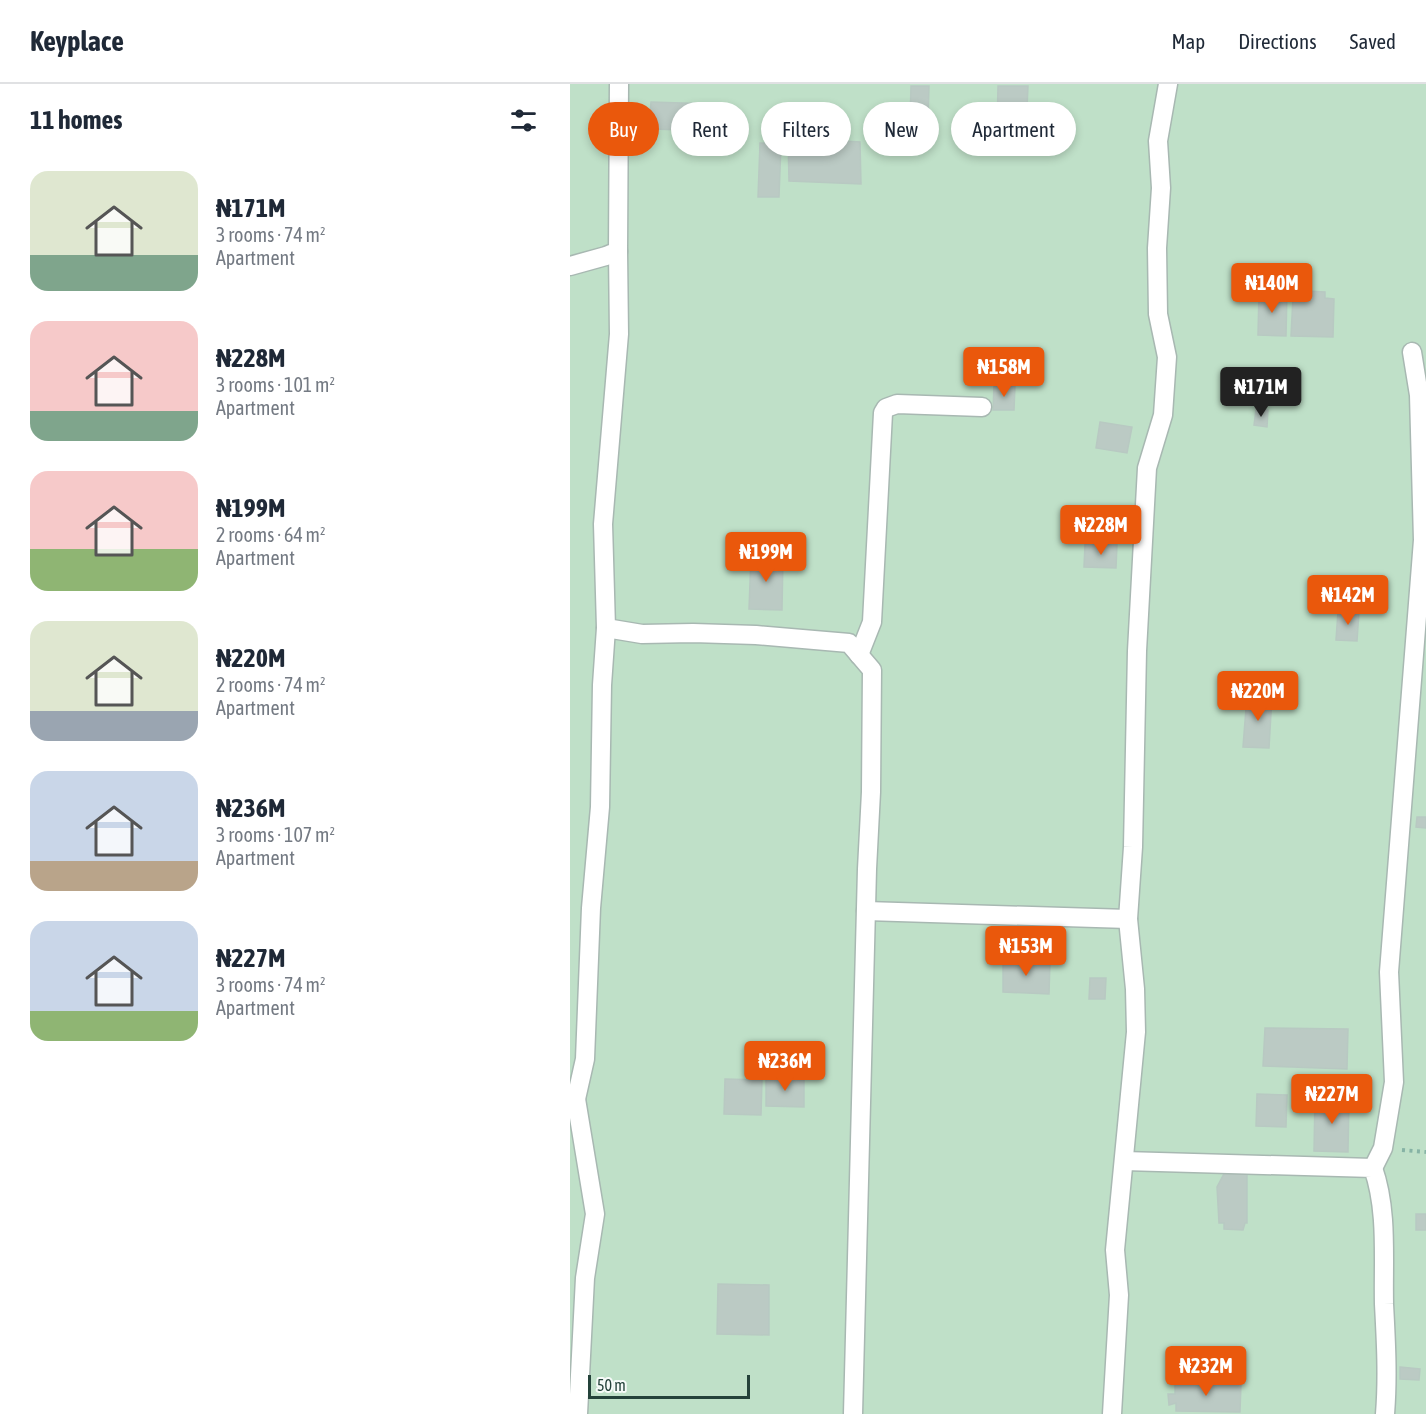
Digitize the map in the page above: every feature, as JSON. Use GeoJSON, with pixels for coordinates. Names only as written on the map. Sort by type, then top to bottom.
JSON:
{"type":"FeatureCollection","features":[{"type":"Feature","properties":{"kind":"street"},"geometry":{"type":"LineString","coordinates":[[578,1414],[576,1368],[585,1278],[595,1214],[573,1100],[585,1059],[591,920],[600,807],[602,685],[606,628],[603,524],[619,334],[620,84]]}},
{"type":"Feature","properties":{"kind":"street"},"geometry":{"type":"LineString","coordinates":[[1112,1414],[1119,1295],[1115,1250],[1136,1032],[1135,989],[1128,920],[1133,847],[1137,651],[1147,468],[1163,415],[1167,357],[1158,314],[1157,248],[1161,188],[1158,141],[1168,84]]}},
{"type":"Feature","properties":{"kind":"street"},"geometry":{"type":"LineString","coordinates":[[570,266],[606,256],[618,250]]}},
{"type":"Feature","properties":{"kind":"street"},"geometry":{"type":"LineString","coordinates":[[1385,1414],[1388,1365],[1384,1245],[1378,1182],[1373,1168],[1383,1148],[1394,1082],[1389,972],[1423,540],[1419,395],[1412,352]]}},
{"type":"Feature","properties":{"kind":"street"},"geometry":{"type":"LineString","coordinates":[[860,655],[872,622],[883,413],[886,408],[897,404],[981,407]]}},
{"type":"Feature","properties":{"kind":"street"},"geometry":{"type":"LineString","coordinates":[[606,628],[642,634],[714,634],[849,643],[872,670],[871,792],[853,1414]]}},
{"type":"Feature","properties":{"kind":"street"},"geometry":{"type":"LineString","coordinates":[[866,911],[1128,920]]}},
{"type":"Feature","properties":{"kind":"street"},"geometry":{"type":"LineString","coordinates":[[1124,1161],[1373,1168]]}},
{"type":"Feature","properties":{"kind":"green space"},"geometry":{"type":"Polygon","coordinates":[[[570,84],[1426,84],[1426,1414],[570,1414],[570,84]]]}},
{"type":"Feature","properties":{"kind":"building"},"geometry":{"type":"Polygon","coordinates":[[[911,86],[929,86],[929,102],[911,102],[911,86]]]}},
{"type":"Feature","properties":{"kind":"building"},"geometry":{"type":"Polygon","coordinates":[[[998,86],[1028,86],[1027,102],[998,102],[998,86]]]}},
{"type":"Feature","properties":{"kind":"building"},"geometry":{"type":"Polygon","coordinates":[[[659,102],[671,103],[671,130],[659,129],[659,102]]]}},
{"type":"Feature","properties":{"kind":"building"},"geometry":{"type":"Polygon","coordinates":[[[851,142],[860,142],[861,184],[789,181],[788,156],[851,156],[851,142]]]}},
{"type":"Feature","properties":{"kind":"building"},"geometry":{"type":"Polygon","coordinates":[[[760,143],[761,156],[781,156],[779,197],[758,197],[760,143]]]}},
{"type":"Feature","properties":{"kind":"building"},"geometry":{"type":"Polygon","coordinates":[[[1259,291],[1287,292],[1286,336],[1258,335],[1259,291]]]}},
{"type":"Feature","properties":{"kind":"building"},"geometry":{"type":"Polygon","coordinates":[[[1306,291],[1325,292],[1325,298],[1334,299],[1333,337],[1291,336],[1293,297],[1305,297],[1306,291]]]}},
{"type":"Feature","properties":{"kind":"building"},"geometry":{"type":"Polygon","coordinates":[[[994,386],[1015,386],[1014,410],[993,410],[994,386]]]}},
{"type":"Feature","properties":{"kind":"building"},"geometry":{"type":"Polygon","coordinates":[[[1256,409],[1268,410],[1267,427],[1254,425],[1256,409]]]}},
{"type":"Feature","properties":{"kind":"building"},"geometry":{"type":"Polygon","coordinates":[[[1100,422],[1132,427],[1127,453],[1096,448],[1100,422]]]}},
{"type":"Feature","properties":{"kind":"building"},"geometry":{"type":"Polygon","coordinates":[[[1085,544],[1117,545],[1116,568],[1084,567],[1085,544]]]}},
{"type":"Feature","properties":{"kind":"building"},"geometry":{"type":"Polygon","coordinates":[[[751,556],[783,557],[782,610],[749,609],[751,556]]]}},
{"type":"Feature","properties":{"kind":"building"},"geometry":{"type":"Polygon","coordinates":[[[1338,590],[1366,592],[1366,608],[1337,606],[1338,590]]]}},
{"type":"Feature","properties":{"kind":"building"},"geometry":{"type":"Polygon","coordinates":[[[1338,611],[1359,612],[1357,641],[1336,640],[1338,611]]]}},
{"type":"Feature","properties":{"kind":"building"},"geometry":{"type":"Polygon","coordinates":[[[1247,695],[1272,696],[1269,748],[1243,747],[1247,695]]]}},
{"type":"Feature","properties":{"kind":"building"},"geometry":{"type":"Polygon","coordinates":[[[1417,817],[1426,817],[1426,828],[1416,827],[1417,817]]]}},
{"type":"Feature","properties":{"kind":"building"},"geometry":{"type":"Polygon","coordinates":[[[1003,960],[1050,961],[1049,994],[1003,992],[1003,960]]]}},
{"type":"Feature","properties":{"kind":"building"},"geometry":{"type":"Polygon","coordinates":[[[1090,978],[1106,978],[1105,999],[1089,999],[1090,978]]]}},
{"type":"Feature","properties":{"kind":"building"},"geometry":{"type":"Polygon","coordinates":[[[1265,1028],[1348,1029],[1347,1069],[1263,1066],[1265,1028]]]}},
{"type":"Feature","properties":{"kind":"building"},"geometry":{"type":"Polygon","coordinates":[[[766,1078],[804,1079],[804,1107],[766,1106],[766,1078]]]}},
{"type":"Feature","properties":{"kind":"building"},"geometry":{"type":"Polygon","coordinates":[[[725,1079],[762,1080],[761,1115],[724,1114],[725,1079]]]}},
{"type":"Feature","properties":{"kind":"building"},"geometry":{"type":"Polygon","coordinates":[[[1257,1094],[1287,1095],[1286,1127],[1256,1126],[1257,1094]]]}},
{"type":"Feature","properties":{"kind":"building"},"geometry":{"type":"Polygon","coordinates":[[[1315,1098],[1349,1099],[1348,1152],[1314,1151],[1315,1098]]]}},
{"type":"Feature","properties":{"kind":"building"},"geometry":{"type":"Polygon","coordinates":[[[1226,1170],[1247,1170],[1247,1223],[1243,1230],[1224,1229],[1224,1223],[1219,1223],[1217,1187],[1226,1170]]]}},
{"type":"Feature","properties":{"kind":"building"},"geometry":{"type":"Polygon","coordinates":[[[1416,1214],[1426,1214],[1426,1230],[1416,1230],[1416,1214]]]}},
{"type":"Feature","properties":{"kind":"building"},"geometry":{"type":"Polygon","coordinates":[[[718,1284],[769,1285],[769,1335],[717,1334],[718,1284]]]}},
{"type":"Feature","properties":{"kind":"building"},"geometry":{"type":"Polygon","coordinates":[[[1400,1367],[1420,1369],[1419,1380],[1400,1379],[1400,1367]]]}},
{"type":"Feature","properties":{"kind":"building"},"geometry":{"type":"Polygon","coordinates":[[[1175,1381],[1241,1384],[1240,1412],[1176,1411],[1176,1403],[1169,1405],[1168,1394],[1175,1394],[1175,1381]]]}}]}
